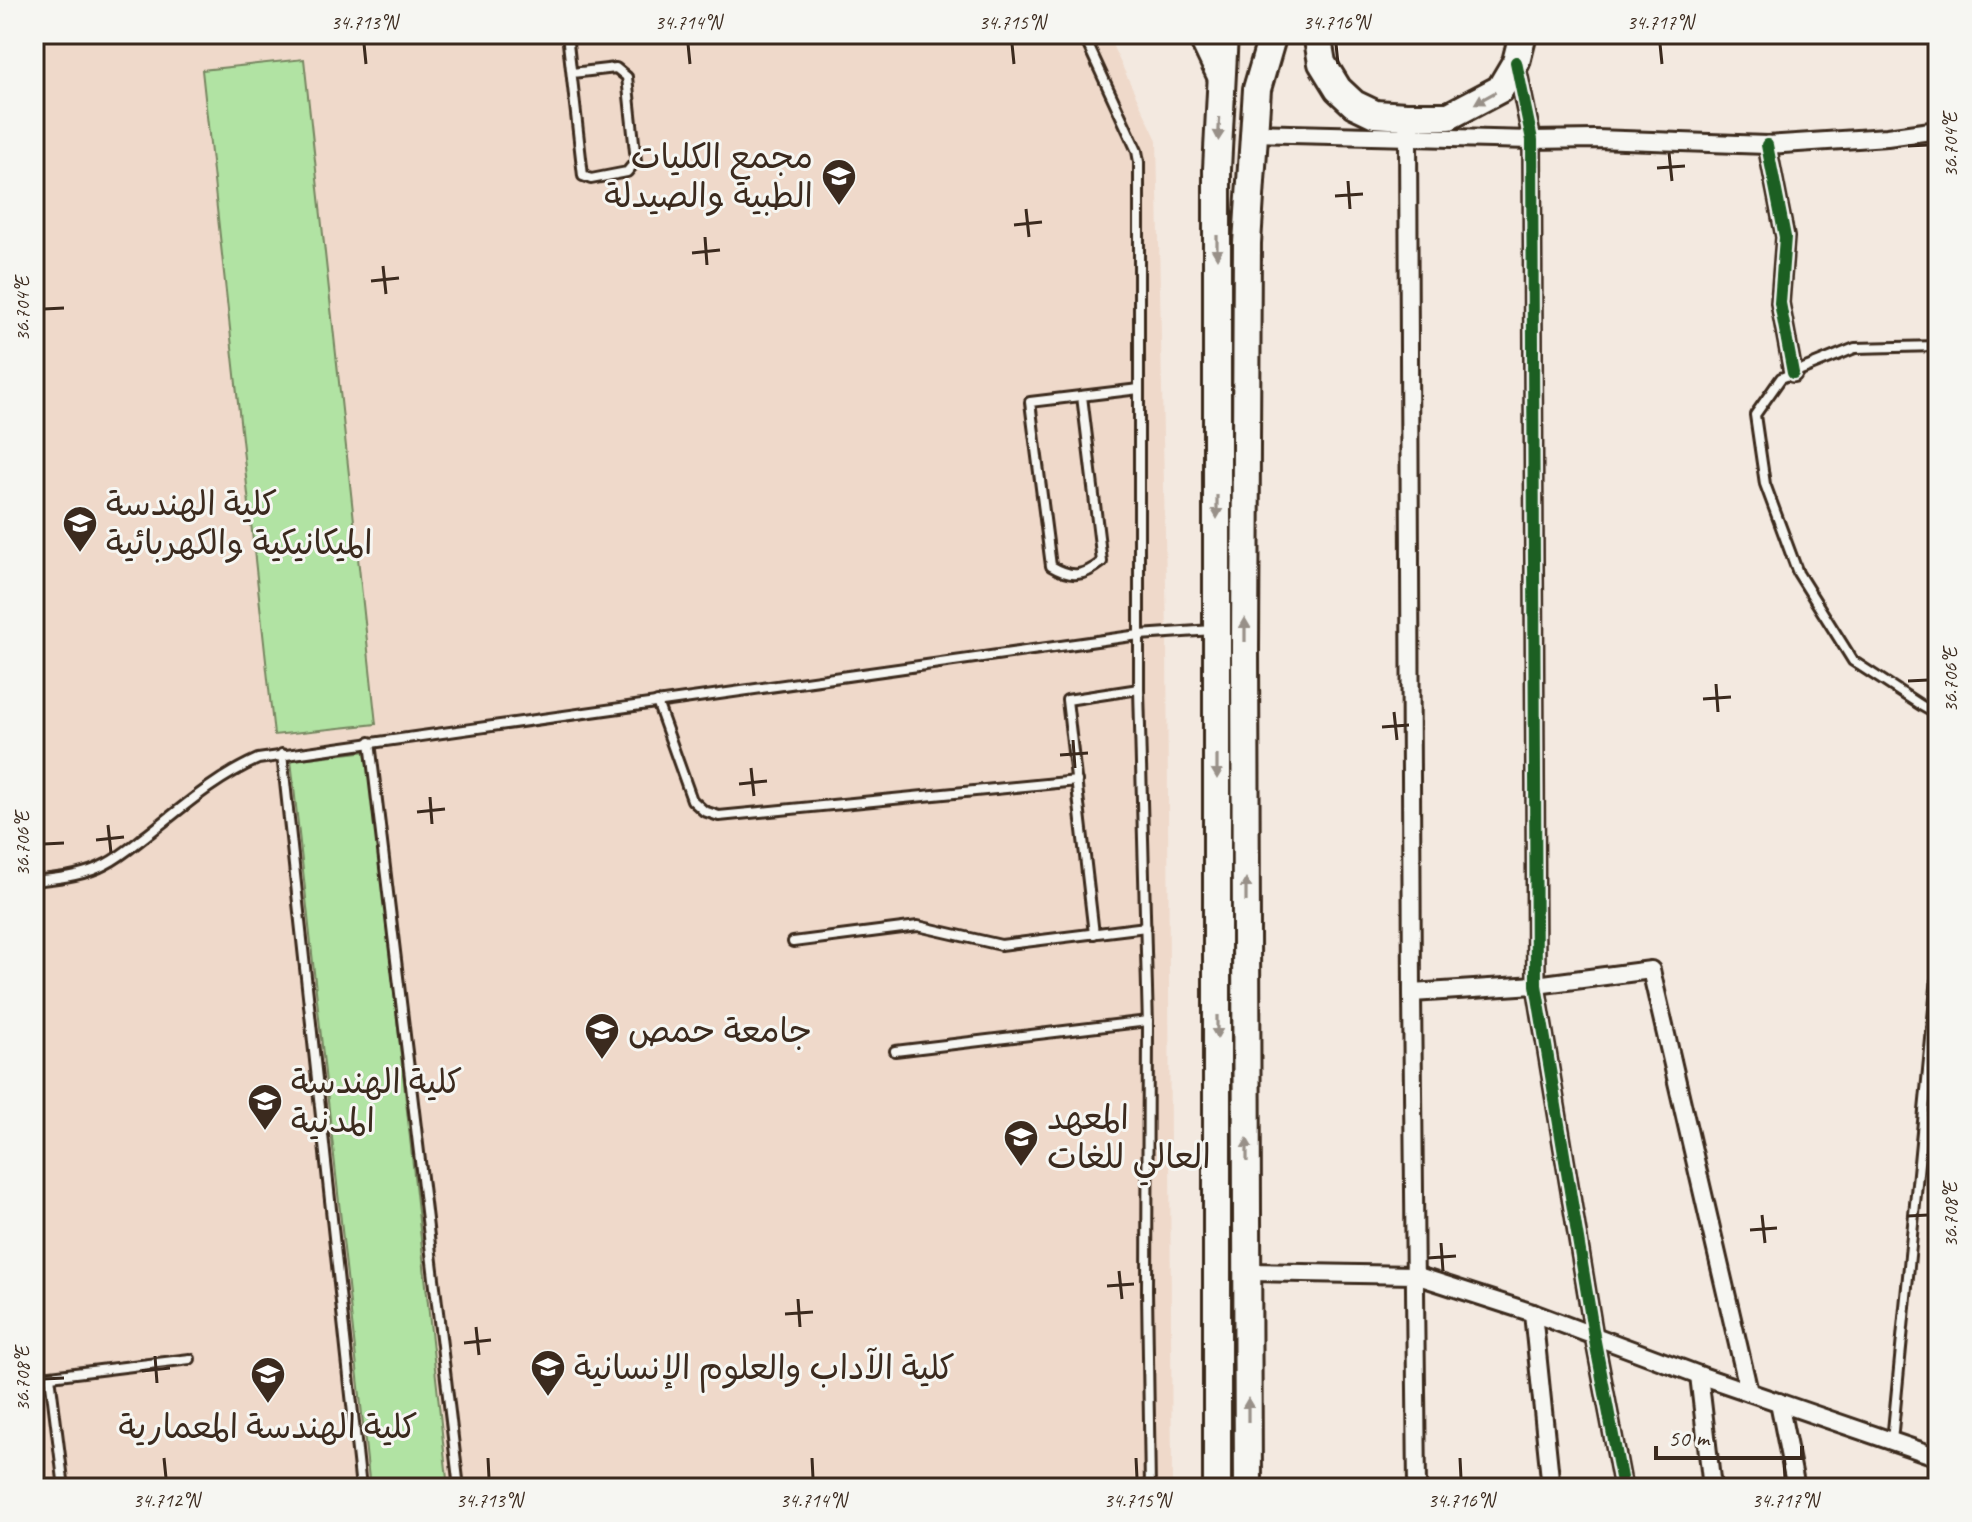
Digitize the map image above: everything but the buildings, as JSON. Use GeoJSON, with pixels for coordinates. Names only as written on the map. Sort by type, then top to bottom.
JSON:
{"type":"FeatureCollection","features":[{"type":"Feature","properties":{"kind":"highway"},"geometry":{"type":"LineString","coordinates":[[1201,34],[1222,77]]}},
{"type":"Feature","properties":{"kind":"highway"},"geometry":{"type":"LineString","coordinates":[[1217,1488],[1217,169],[1224,34]]}},
{"type":"Feature","properties":{"kind":"highway"},"geometry":{"type":"LineString","coordinates":[[1248,1488],[1247,259],[1257,89],[1273,34]]}},
{"type":"Feature","properties":{"kind":"highway"},"geometry":{"type":"LineString","coordinates":[[1317,34],[1322,63],[1338,89],[1354,104],[1407,126],[1449,116],[1500,89],[1516,62],[1523,34]]}},
{"type":"Feature","properties":{"kind":"street"},"geometry":{"type":"LineString","coordinates":[[1516,62],[1532,140],[1536,985],[1594,1336],[1623,1488]]}},
{"type":"Feature","properties":{"kind":"street"},"geometry":{"type":"LineString","coordinates":[[1407,126],[1417,1488]]}},
{"type":"Feature","properties":{"kind":"street"},"geometry":{"type":"LineString","coordinates":[[1253,133],[1407,126],[1532,140],[1767,145],[1887,137],[1938,130]]}},
{"type":"Feature","properties":{"kind":"street"},"geometry":{"type":"LineString","coordinates":[[1767,145],[1785,237],[1780,303],[1793,373]]}},
{"type":"Feature","properties":{"kind":"street"},"geometry":{"type":"LineString","coordinates":[[1412,993],[1536,985],[1651,970],[1749,1392]]}},
{"type":"Feature","properties":{"kind":"street"},"geometry":{"type":"LineString","coordinates":[[1247,1272],[1415,1275],[1533,1313],[1699,1375],[1938,1457]]}},
{"type":"Feature","properties":{"kind":"street"},"geometry":{"type":"LineString","coordinates":[[1533,1313],[1551,1488]]}},
{"type":"Feature","properties":{"kind":"street"},"geometry":{"type":"LineString","coordinates":[[1699,1375],[1712,1488]]}},
{"type":"Feature","properties":{"kind":"street"},"geometry":{"type":"LineString","coordinates":[[1779,1402],[1796,1488]]}},
{"type":"Feature","properties":{"kind":"lane"},"geometry":{"type":"LineString","coordinates":[[567,34],[583,176],[591,179],[627,172],[636,161],[627,77],[616,68],[572,73]]}},
{"type":"Feature","properties":{"kind":"lane"},"geometry":{"type":"LineString","coordinates":[[1083,34],[1137,151],[1139,162],[1139,689],[1148,1021],[1150,1488]]}},
{"type":"Feature","properties":{"kind":"lane"},"geometry":{"type":"LineString","coordinates":[[1938,346],[1855,348],[1781,378],[1755,415],[1765,484],[1798,573],[1853,661],[1938,715]]}},
{"type":"Feature","properties":{"kind":"lane"},"geometry":{"type":"LineString","coordinates":[[1082,396],[1102,562],[1090,571],[1065,575],[1051,566],[1030,402],[1139,389]]}},
{"type":"Feature","properties":{"kind":"lane"},"geometry":{"type":"LineString","coordinates":[[34,881],[84,874],[105,865],[206,788],[258,759],[1139,635],[1217,630]]}},
{"type":"Feature","properties":{"kind":"lane"},"geometry":{"type":"LineString","coordinates":[[1094,934],[1067,700],[1139,689]]}},
{"type":"Feature","properties":{"kind":"lane"},"geometry":{"type":"LineString","coordinates":[[657,702],[692,800],[704,811],[719,816],[1077,781]]}},
{"type":"Feature","properties":{"kind":"lane"},"geometry":{"type":"LineString","coordinates":[[370,742],[459,1488]]}},
{"type":"Feature","properties":{"kind":"lane"},"geometry":{"type":"LineString","coordinates":[[282,754],[361,1488]]}},
{"type":"Feature","properties":{"kind":"lane"},"geometry":{"type":"LineString","coordinates":[[793,942],[918,926],[1001,945],[1146,927]]}},
{"type":"Feature","properties":{"kind":"lane"},"geometry":{"type":"LineString","coordinates":[[1892,1441],[1938,967]]}},
{"type":"Feature","properties":{"kind":"lane"},"geometry":{"type":"LineString","coordinates":[[895,1051],[1148,1021]]}},
{"type":"Feature","properties":{"kind":"lane"},"geometry":{"type":"LineString","coordinates":[[34,1378],[190,1359]]}},
{"type":"Feature","properties":{"kind":"lane"},"geometry":{"type":"LineString","coordinates":[[50,1376],[64,1488]]}},
{"type":"Feature","properties":{"kind":"shaded area","name":"جامعة حمص"},"geometry":{"type":"Polygon","coordinates":[[[34,34],[1107,34],[1157,140],[1167,634],[1172,1488],[34,1488],[34,34]]]}},
{"type":"Feature","properties":{"kind":"green space"},"geometry":{"type":"Polygon","coordinates":[[[304,59],[376,724],[274,735],[202,70],[304,59]]]}},
{"type":"Feature","properties":{"kind":"green space"},"geometry":{"type":"Polygon","coordinates":[[[368,751],[448,1488],[370,1488],[291,760],[368,751]]]}},
{"type":"Feature","properties":{"kind":"cycle path"},"geometry":{"type":"LineString","coordinates":[[1516,62],[1532,140],[1536,985],[1594,1336],[1623,1488]]}},
{"type":"Feature","properties":{"kind":"cycle path"},"geometry":{"type":"LineString","coordinates":[[1767,145],[1785,237],[1780,303],[1793,373]]}},
{"type":"Feature","properties":{"kind":"place","name":"مجمع الكليات الطبية والصيدلة"},"geometry":{"type":"Point","coordinates":[839,207]}},
{"type":"Feature","properties":{"kind":"place","name":"كلية الهندسة الميكانيكية والكهربائية"},"geometry":{"type":"Point","coordinates":[80,554]}},
{"type":"Feature","properties":{"kind":"place","name":"جامعة حمص"},"geometry":{"type":"Point","coordinates":[602,1061]}},
{"type":"Feature","properties":{"kind":"place","name":"كلية الهندسة المدنية"},"geometry":{"type":"Point","coordinates":[265,1132]}},
{"type":"Feature","properties":{"kind":"place","name":"المعهد العالي للغات"},"geometry":{"type":"Point","coordinates":[1021,1168]}},
{"type":"Feature","properties":{"kind":"place","name":"كلية الآداب والعلوم الإنسانية"},"geometry":{"type":"Point","coordinates":[548,1398]}},
{"type":"Feature","properties":{"kind":"place","name":"كلية الهندسة المعمارية"},"geometry":{"type":"Point","coordinates":[268,1405]}}]}
